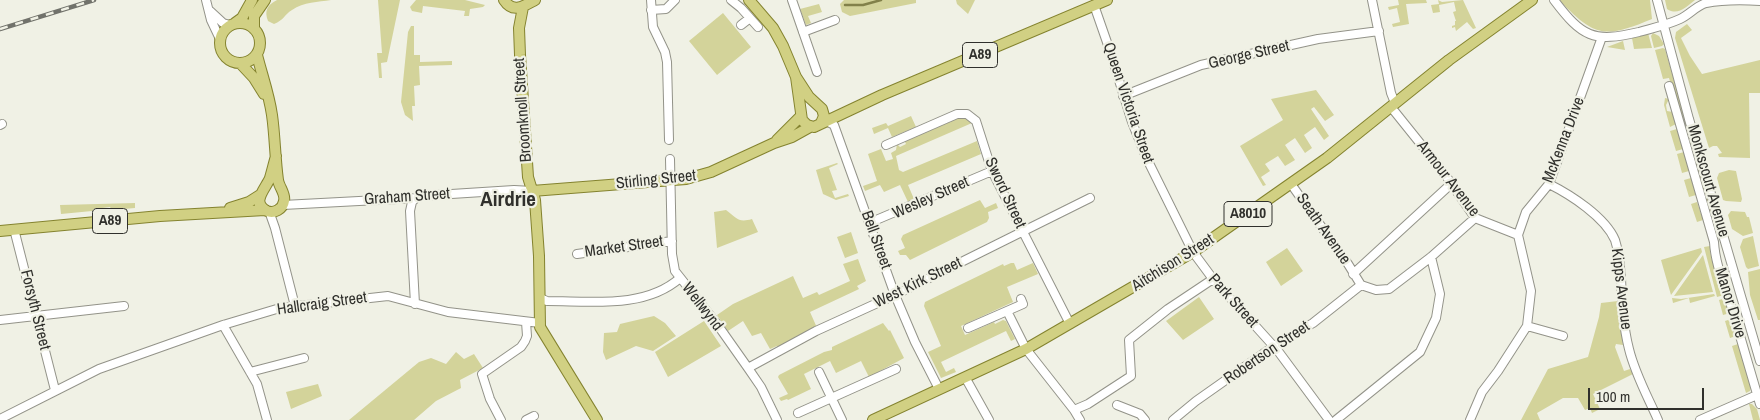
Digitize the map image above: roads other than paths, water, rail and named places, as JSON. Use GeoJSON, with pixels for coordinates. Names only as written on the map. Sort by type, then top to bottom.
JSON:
{"type":"FeatureCollection","features":[{"type":"Feature","properties":{"kind":"main road"},"geometry":{"type":"LineString","coordinates":[[252,0],[242,18],[225,28],[220,39],[221,49],[226,57],[235,63],[249,62],[257,55]]}},
{"type":"Feature","properties":{"kind":"main road"},"geometry":{"type":"LineString","coordinates":[[264,0],[254,16],[254,29],[260,43],[257,55],[272,114],[280,189],[284,197],[282,207]]}},
{"type":"Feature","properties":{"kind":"main road"},"geometry":{"type":"LineString","coordinates":[[749,0],[779,37],[796,77],[824,112],[824,122],[810,127],[804,123],[796,77]]}},
{"type":"Feature","properties":{"kind":"main road","name":"A89"},"geometry":{"type":"LineString","coordinates":[[824,122],[1107,0]]}},
{"type":"Feature","properties":{"kind":"main road","name":"Aitchison Street"},"geometry":{"type":"LineString","coordinates":[[939,389],[1026,349],[1194,252],[1327,158],[1449,60],[1532,0]]}},
{"type":"Feature","properties":{"kind":"main road"},"geometry":{"type":"LineString","coordinates":[[504,3],[519,8],[529,3]]}},
{"type":"Feature","properties":{"kind":"main road","name":"Broomknoll Street"},"geometry":{"type":"LineString","coordinates":[[504,3],[516,16],[519,28],[526,162],[534,200],[539,256],[540,324]]}},
{"type":"Feature","properties":{"kind":"main road","name":"Broomknoll Street"},"geometry":{"type":"LineString","coordinates":[[519,28],[529,3]]}},
{"type":"Feature","properties":{"kind":"main road"},"geometry":{"type":"LineString","coordinates":[[232,24],[246,24],[254,29]]}},
{"type":"Feature","properties":{"kind":"main road"},"geometry":{"type":"LineString","coordinates":[[240,63],[258,84],[272,114]]}},
{"type":"Feature","properties":{"kind":"main road"},"geometry":{"type":"LineString","coordinates":[[801,114],[808,104],[818,105]]}},
{"type":"Feature","properties":{"kind":"main road","name":"A89"},"geometry":{"type":"LineString","coordinates":[[818,105],[831,109],[852,109]]}},
{"type":"Feature","properties":{"kind":"main road","name":"Stirling Street"},"geometry":{"type":"LineString","coordinates":[[774,143],[801,114]]}},
{"type":"Feature","properties":{"kind":"main road","name":"Stirling Street"},"geometry":{"type":"LineString","coordinates":[[532,191],[686,179],[704,174],[774,143],[792,138],[810,127]]}},
{"type":"Feature","properties":{"kind":"main road"},"geometry":{"type":"LineString","coordinates":[[267,211],[260,204],[262,192],[269,179],[276,156]]}},
{"type":"Feature","properties":{"kind":"main road","name":"A89"},"geometry":{"type":"LineString","coordinates":[[220,212],[242,204],[273,186],[280,189]]}},
{"type":"Feature","properties":{"kind":"main road","name":"A89"},"geometry":{"type":"LineString","coordinates":[[0,230],[220,212],[274,211],[282,207]]}},
{"type":"Feature","properties":{"kind":"main road"},"geometry":{"type":"LineString","coordinates":[[540,324],[542,332],[597,420]]}},
{"type":"Feature","properties":{"kind":"main road","name":"A8010"},"geometry":{"type":"LineString","coordinates":[[873,420],[939,389]]}},
{"type":"Feature","properties":{"kind":"street"},"geometry":{"type":"LineString","coordinates":[[206,0],[211,20],[220,39]]}},
{"type":"Feature","properties":{"kind":"street"},"geometry":{"type":"LineString","coordinates":[[651,0],[654,32],[665,52],[667,62],[670,140]]}},
{"type":"Feature","properties":{"kind":"street"},"geometry":{"type":"LineString","coordinates":[[651,10],[666,9],[675,0]]}},
{"type":"Feature","properties":{"kind":"street"},"geometry":{"type":"LineString","coordinates":[[731,0],[758,26]]}},
{"type":"Feature","properties":{"kind":"street"},"geometry":{"type":"LineString","coordinates":[[792,0],[817,72]]}},
{"type":"Feature","properties":{"kind":"street"},"geometry":{"type":"LineString","coordinates":[[1372,0],[1393,105]]}},
{"type":"Feature","properties":{"kind":"street"},"geometry":{"type":"LineString","coordinates":[[1554,0],[1577,27],[1584,32],[1602,37],[1618,37],[1663,25],[1684,17],[1706,3],[1736,0],[1760,1]]}},
{"type":"Feature","properties":{"kind":"street","name":"Monkscourt Avenue"},"geometry":{"type":"LineString","coordinates":[[1657,0],[1689,119],[1760,361]]}},
{"type":"Feature","properties":{"kind":"street","name":"Queen Victoria Street"},"geometry":{"type":"LineString","coordinates":[[1094,5],[1123,96],[1146,157],[1194,252]]}},
{"type":"Feature","properties":{"kind":"street"},"geometry":{"type":"LineString","coordinates":[[208,9],[223,23],[232,24]]}},
{"type":"Feature","properties":{"kind":"street"},"geometry":{"type":"LineString","coordinates":[[741,25],[750,18]]}},
{"type":"Feature","properties":{"kind":"street"},"geometry":{"type":"LineString","coordinates":[[803,32],[835,20]]}},
{"type":"Feature","properties":{"kind":"street","name":"George Street"},"geometry":{"type":"LineString","coordinates":[[1123,96],[1201,65],[1318,39],[1379,31]]}},
{"type":"Feature","properties":{"kind":"street","name":"McKenna Drive"},"geometry":{"type":"LineString","coordinates":[[1518,235],[1526,212],[1549,184],[1602,37]]}},
{"type":"Feature","properties":{"kind":"street","name":"Manor Drive"},"geometry":{"type":"LineString","coordinates":[[1669,86],[1714,242],[1715,257],[1760,404]]}},
{"type":"Feature","properties":{"kind":"street","name":"Armour Avenue"},"geometry":{"type":"LineString","coordinates":[[1393,105],[1475,218],[1518,235]]}},
{"type":"Feature","properties":{"kind":"street","name":"Sword Street"},"geometry":{"type":"LineString","coordinates":[[886,144],[957,114],[967,114],[976,121],[992,171],[1070,324]]}},
{"type":"Feature","properties":{"kind":"street"},"geometry":{"type":"LineString","coordinates":[[1678,121],[1689,119]]}},
{"type":"Feature","properties":{"kind":"street","name":"Bell Street"},"geometry":{"type":"LineString","coordinates":[[824,122],[834,125],[895,295],[939,389]]}},
{"type":"Feature","properties":{"kind":"street","name":"Wellwynd"},"geometry":{"type":"LineString","coordinates":[[670,160],[673,264],[675,271],[717,324],[748,368],[761,387],[777,420]]}},
{"type":"Feature","properties":{"kind":"street","name":"Wesley Street"},"geometry":{"type":"LineString","coordinates":[[869,223],[992,171]]}},
{"type":"Feature","properties":{"kind":"street","name":"Seath Avenue"},"geometry":{"type":"LineString","coordinates":[[1291,184],[1354,274]]}},
{"type":"Feature","properties":{"kind":"street"},"geometry":{"type":"LineString","coordinates":[[1451,184],[1354,274],[1361,286],[1376,290],[1389,289],[1431,257],[1475,218]]}},
{"type":"Feature","properties":{"kind":"street","name":"Kipps Avenue"},"geometry":{"type":"LineString","coordinates":[[1549,184],[1564,192],[1601,220],[1614,239],[1619,257],[1629,350],[1658,420]]}},
{"type":"Feature","properties":{"kind":"street","name":"Graham Street"},"geometry":{"type":"LineString","coordinates":[[282,207],[512,190],[532,191]]}},
{"type":"Feature","properties":{"kind":"street"},"geometry":{"type":"LineString","coordinates":[[415,304],[410,211],[412,202],[416,198]]}},
{"type":"Feature","properties":{"kind":"street","name":"West Kirk Street"},"geometry":{"type":"LineString","coordinates":[[748,368],[816,331],[895,295],[1090,198]]}},
{"type":"Feature","properties":{"kind":"street"},"geometry":{"type":"LineString","coordinates":[[275,228],[282,207]]}},
{"type":"Feature","properties":{"kind":"street"},"geometry":{"type":"LineString","coordinates":[[267,211],[275,228],[295,306]]}},
{"type":"Feature","properties":{"kind":"street","name":"Forsyth Street"},"geometry":{"type":"LineString","coordinates":[[14,229],[55,390]]}},
{"type":"Feature","properties":{"kind":"street"},"geometry":{"type":"LineString","coordinates":[[1470,420],[1482,392],[1527,326],[1531,291],[1518,235]]}},
{"type":"Feature","properties":{"kind":"street","name":"Market Street"},"geometry":{"type":"LineString","coordinates":[[577,254],[672,241]]}},
{"type":"Feature","properties":{"kind":"street","name":"Park Street"},"geometry":{"type":"LineString","coordinates":[[1194,252],[1213,279],[1274,346],[1329,420]]}},
{"type":"Feature","properties":{"kind":"street"},"geometry":{"type":"LineString","coordinates":[[1336,420],[1420,352],[1436,318],[1440,294],[1431,257]]}},
{"type":"Feature","properties":{"kind":"street"},"geometry":{"type":"LineString","coordinates":[[540,298],[547,300],[632,299],[655,294],[666,289],[680,278]]}},
{"type":"Feature","properties":{"kind":"street"},"geometry":{"type":"LineString","coordinates":[[1074,410],[1088,404],[1131,376],[1129,340],[1168,308],[1213,279]]}},
{"type":"Feature","properties":{"kind":"street","name":"Robertson Street"},"geometry":{"type":"LineString","coordinates":[[1173,420],[1196,401],[1274,346],[1313,323],[1361,286]]}},
{"type":"Feature","properties":{"kind":"street","name":"Hallcraig Street"},"geometry":{"type":"LineString","coordinates":[[0,419],[55,390],[112,364],[223,325],[280,308],[388,296],[448,312],[540,324]]}},
{"type":"Feature","properties":{"kind":"street"},"geometry":{"type":"LineString","coordinates":[[968,328],[1023,304],[1021,299]]}},
{"type":"Feature","properties":{"kind":"street"},"geometry":{"type":"LineString","coordinates":[[0,320],[124,306]]}},
{"type":"Feature","properties":{"kind":"street"},"geometry":{"type":"LineString","coordinates":[[1007,311],[1026,349],[1080,420]]}},
{"type":"Feature","properties":{"kind":"street"},"geometry":{"type":"LineString","coordinates":[[502,420],[490,399],[482,374],[521,347],[525,342],[526,322]]}},
{"type":"Feature","properties":{"kind":"street"},"geometry":{"type":"LineString","coordinates":[[223,325],[257,384],[267,420]]}},
{"type":"Feature","properties":{"kind":"street"},"geometry":{"type":"LineString","coordinates":[[1527,326],[1563,336]]}},
{"type":"Feature","properties":{"kind":"street"},"geometry":{"type":"LineString","coordinates":[[250,372],[304,358]]}},
{"type":"Feature","properties":{"kind":"street"},"geometry":{"type":"LineString","coordinates":[[798,413],[896,369]]}},
{"type":"Feature","properties":{"kind":"street"},"geometry":{"type":"LineString","coordinates":[[819,372],[842,420]]}},
{"type":"Feature","properties":{"kind":"street"},"geometry":{"type":"LineString","coordinates":[[965,377],[989,420]]}},
{"type":"Feature","properties":{"kind":"street"},"geometry":{"type":"LineString","coordinates":[[1700,420],[1758,395]]}},
{"type":"Feature","properties":{"kind":"street"},"geometry":{"type":"LineString","coordinates":[[1116,405],[1140,414],[1145,420]]}},
{"type":"Feature","properties":{"kind":"street"},"geometry":{"type":"LineString","coordinates":[[526,420],[534,416]]}},
{"type":"Feature","properties":{"kind":"waterway"},"geometry":{"type":"LineString","coordinates":[[845,5],[863,5],[881,0]]}},
{"type":"Feature","properties":{"kind":"railway"},"geometry":{"type":"LineString","coordinates":[[0,29],[94,0]]}},
{"type":"Feature","properties":{"kind":"district","name":"Airdrie"},"geometry":{"type":"Point","coordinates":[508,200]}}]}
